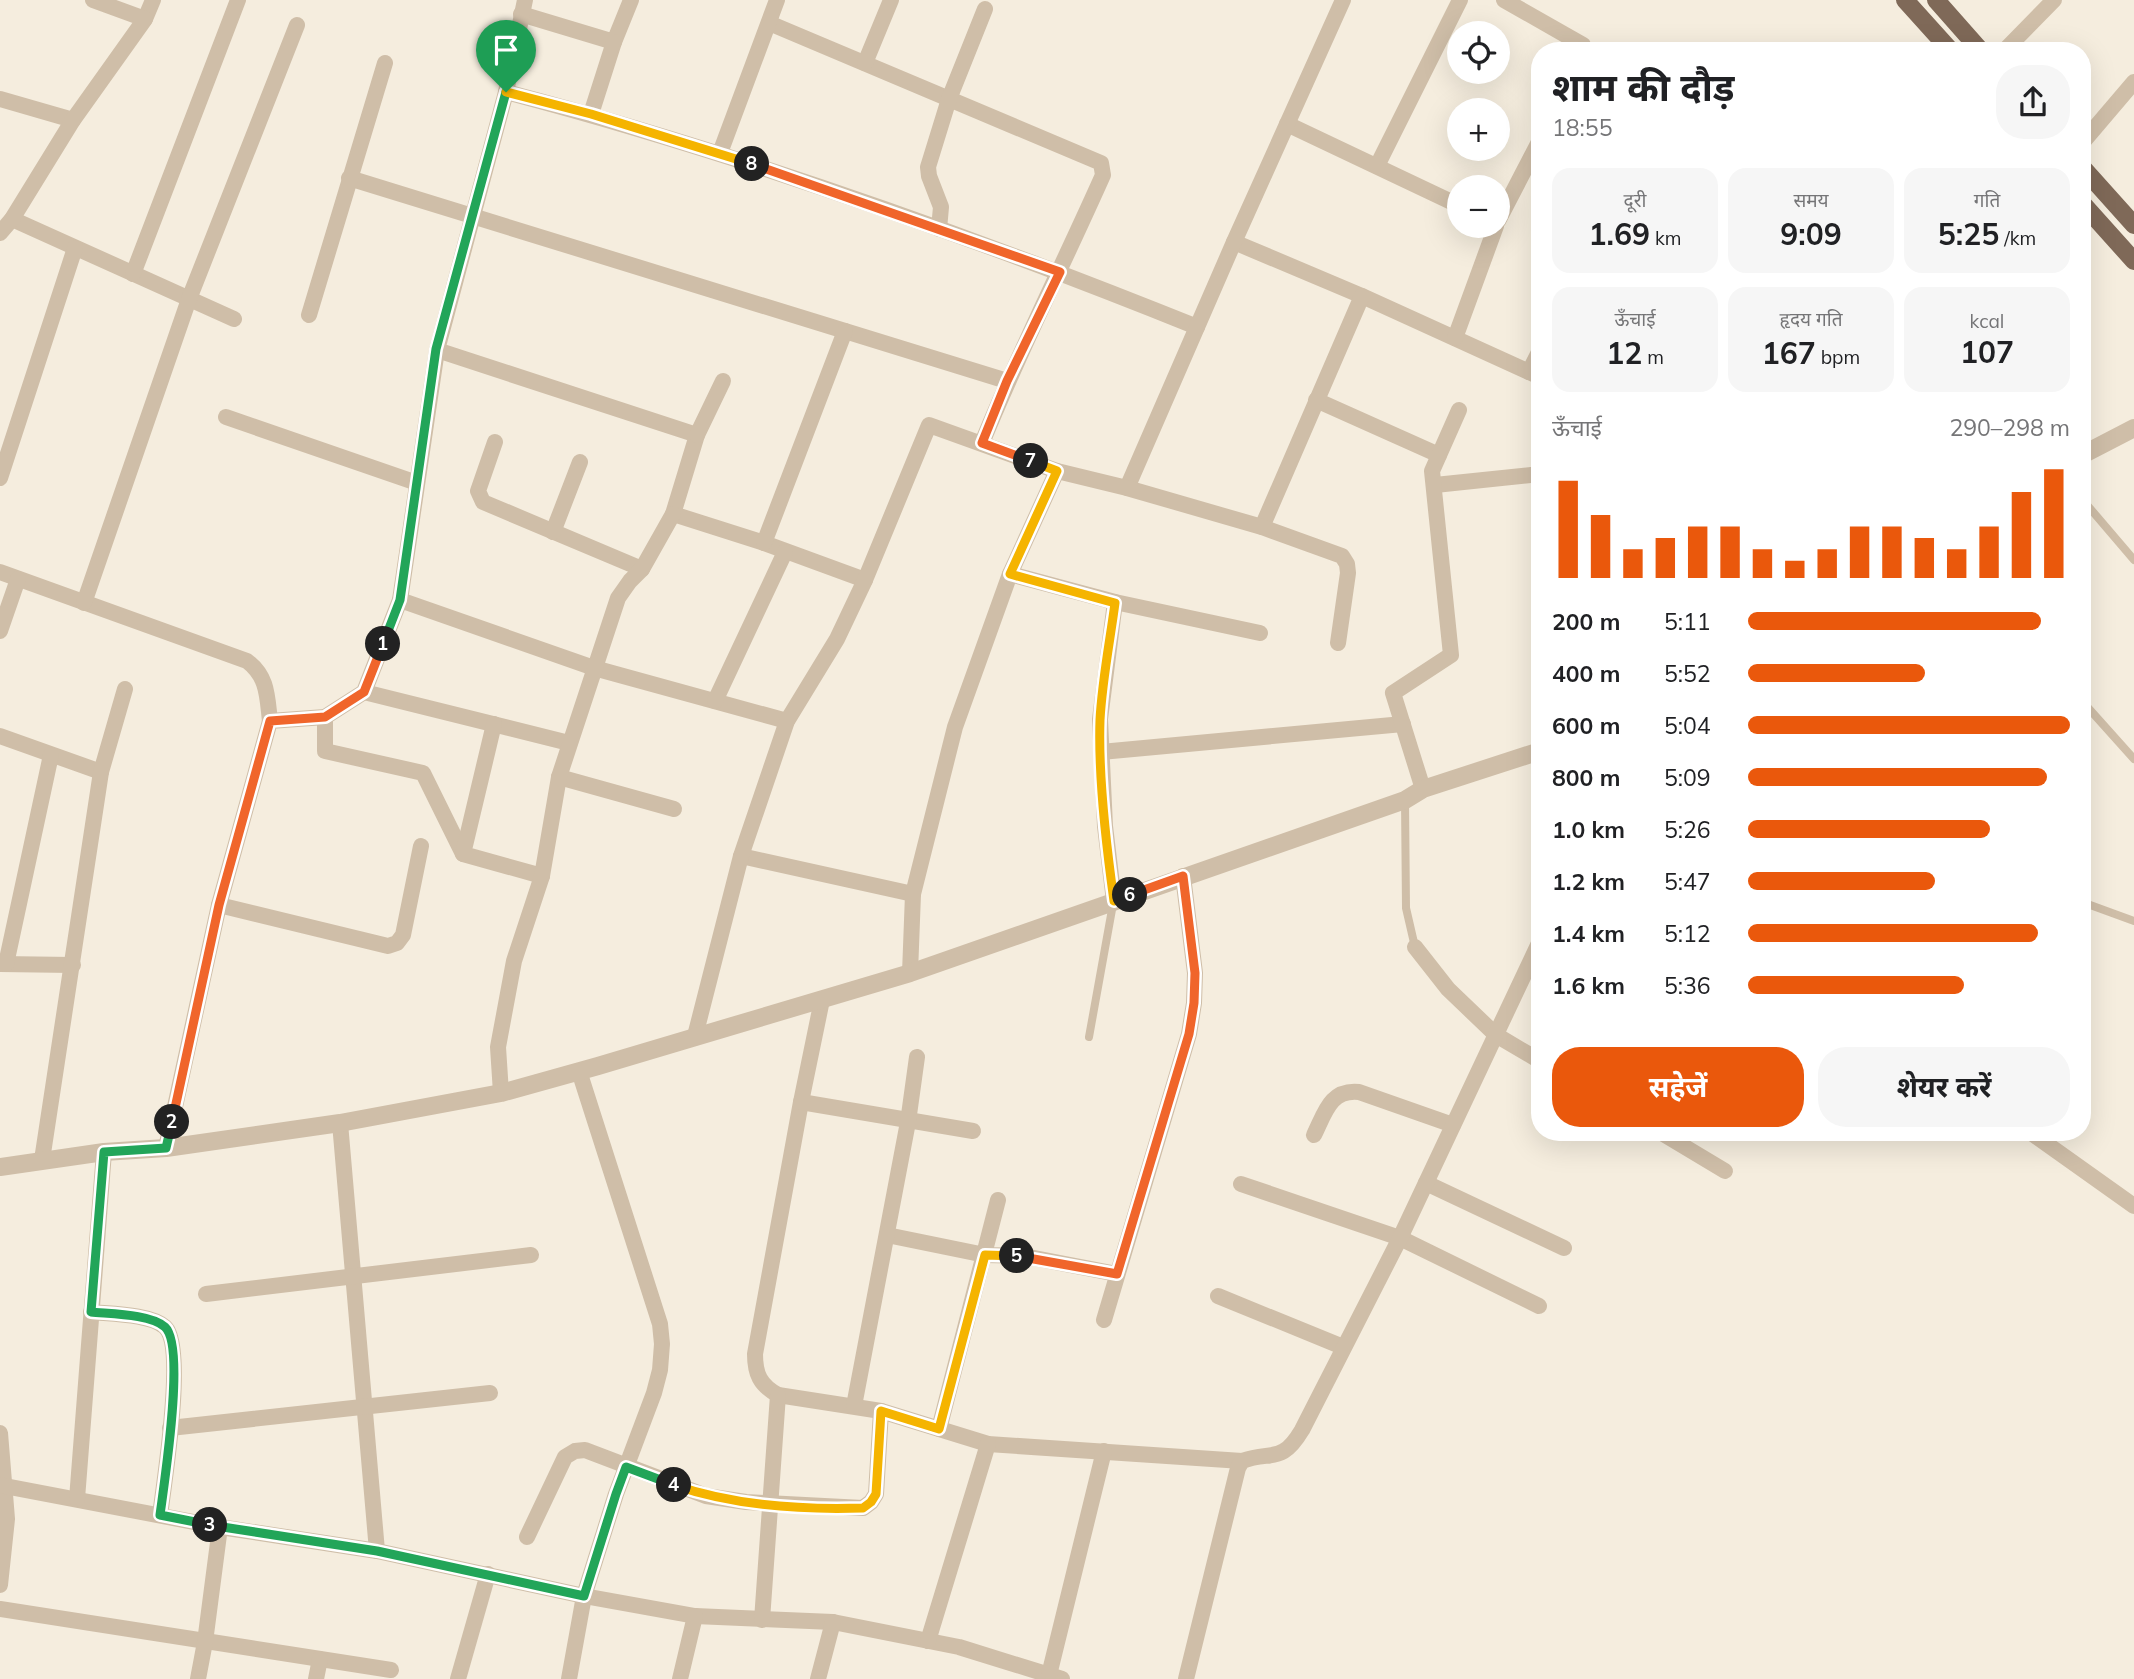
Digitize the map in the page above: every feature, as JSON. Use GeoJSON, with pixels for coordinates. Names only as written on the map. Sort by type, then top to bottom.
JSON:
{"type":"FeatureCollection","features":[{"type":"Feature","properties":{"kind":"main road"},"geometry":{"type":"LineString","coordinates":[[1905,0],[1943,42]]}},
{"type":"Feature","properties":{"kind":"main road"},"geometry":{"type":"LineString","coordinates":[[1936,0],[1973,42]]}},
{"type":"Feature","properties":{"kind":"main road"},"geometry":{"type":"LineString","coordinates":[[2091,177],[2134,225]]}},
{"type":"Feature","properties":{"kind":"main road"},"geometry":{"type":"LineString","coordinates":[[2091,213],[2134,261]]}},
{"type":"Feature","properties":{"kind":"street"},"geometry":{"type":"LineString","coordinates":[[93,0],[145,19]]}},
{"type":"Feature","properties":{"kind":"street"},"geometry":{"type":"LineString","coordinates":[[0,233],[12,219],[73,120],[145,19],[153,0]]}},
{"type":"Feature","properties":{"kind":"street"},"geometry":{"type":"LineString","coordinates":[[133,274],[238,0]]}},
{"type":"Feature","properties":{"kind":"street"},"geometry":{"type":"LineString","coordinates":[[591,114],[614,42],[631,0]]}},
{"type":"Feature","properties":{"kind":"street"},"geometry":{"type":"LineString","coordinates":[[720,153],[777,0]]}},
{"type":"Feature","properties":{"kind":"street"},"geometry":{"type":"LineString","coordinates":[[865,63],[891,0]]}},
{"type":"Feature","properties":{"kind":"street"},"geometry":{"type":"LineString","coordinates":[[1127,488],[1343,0]]}},
{"type":"Feature","properties":{"kind":"street"},"geometry":{"type":"LineString","coordinates":[[1377,166],[1460,0]]}},
{"type":"Feature","properties":{"kind":"street"},"geometry":{"type":"LineString","coordinates":[[1504,0],[1578,42]]}},
{"type":"Feature","properties":{"kind":"street"},"geometry":{"type":"LineString","coordinates":[[2013,42],[2054,0]]}},
{"type":"Feature","properties":{"kind":"street"},"geometry":{"type":"LineString","coordinates":[[270,721],[325,717],[364,692],[400,600],[436,349],[506,92],[522,7],[614,42]]}},
{"type":"Feature","properties":{"kind":"street"},"geometry":{"type":"LineString","coordinates":[[939,229],[941,207],[928,167],[949,99],[985,9]]}},
{"type":"Feature","properties":{"kind":"street"},"geometry":{"type":"LineString","coordinates":[[769,23],[1101,163],[1103,176],[1007,381],[982,443]]}},
{"type":"Feature","properties":{"kind":"street"},"geometry":{"type":"LineString","coordinates":[[84,603],[189,299],[297,25]]}},
{"type":"Feature","properties":{"kind":"street"},"geometry":{"type":"LineString","coordinates":[[309,315],[385,63]]}},
{"type":"Feature","properties":{"kind":"street"},"geometry":{"type":"LineString","coordinates":[[2091,132],[2134,82]]}},
{"type":"Feature","properties":{"kind":"street"},"geometry":{"type":"LineString","coordinates":[[506,92],[591,114],[720,153],[1060,272],[1197,327]]}},
{"type":"Feature","properties":{"kind":"street"},"geometry":{"type":"LineString","coordinates":[[0,99],[73,120]]}},
{"type":"Feature","properties":{"kind":"street"},"geometry":{"type":"LineString","coordinates":[[1287,124],[1447,200]]}},
{"type":"Feature","properties":{"kind":"street"},"geometry":{"type":"LineString","coordinates":[[1510,198],[1531,157]]}},
{"type":"Feature","properties":{"kind":"street"},"geometry":{"type":"LineString","coordinates":[[349,178],[1007,381]]}},
{"type":"Feature","properties":{"kind":"street"},"geometry":{"type":"LineString","coordinates":[[12,219],[234,319]]}},
{"type":"Feature","properties":{"kind":"street"},"geometry":{"type":"LineString","coordinates":[[1455,338],[1492,238]]}},
{"type":"Feature","properties":{"kind":"street"},"geometry":{"type":"LineString","coordinates":[[1234,242],[1362,296],[1531,373]]}},
{"type":"Feature","properties":{"kind":"street"},"geometry":{"type":"LineString","coordinates":[[0,478],[75,248]]}},
{"type":"Feature","properties":{"kind":"street"},"geometry":{"type":"LineString","coordinates":[[1262,527],[1362,296]]}},
{"type":"Feature","properties":{"kind":"street"},"geometry":{"type":"LineString","coordinates":[[764,543],[845,331]]}},
{"type":"Feature","properties":{"kind":"street"},"geometry":{"type":"LineString","coordinates":[[436,349],[697,435]]}},
{"type":"Feature","properties":{"kind":"street"},"geometry":{"type":"LineString","coordinates":[[501,1093],[498,1047],[503,1010],[513,961],[542,876],[559,777],[569,743],[618,598],[642,569],[673,514],[697,435],[723,381]]}},
{"type":"Feature","properties":{"kind":"street"},"geometry":{"type":"LineString","coordinates":[[1317,400],[1439,455]]}},
{"type":"Feature","properties":{"kind":"street"},"geometry":{"type":"LineString","coordinates":[[1423,789],[1393,693],[1451,655],[1432,471],[1459,410]]}},
{"type":"Feature","properties":{"kind":"street"},"geometry":{"type":"LineString","coordinates":[[226,417],[418,483]]}},
{"type":"Feature","properties":{"kind":"street"},"geometry":{"type":"LineString","coordinates":[[695,1036],[741,856],[787,721],[837,639],[865,580],[929,425],[1057,471],[1262,527],[1342,556],[1348,573],[1338,643]]}},
{"type":"Feature","properties":{"kind":"street"},"geometry":{"type":"LineString","coordinates":[[2091,451],[2134,428]]}},
{"type":"Feature","properties":{"kind":"street"},"geometry":{"type":"LineString","coordinates":[[495,442],[478,491],[483,502],[642,569]]}},
{"type":"Feature","properties":{"kind":"street"},"geometry":{"type":"LineString","coordinates":[[553,532],[580,462]]}},
{"type":"Feature","properties":{"kind":"street"},"geometry":{"type":"LineString","coordinates":[[910,973],[913,894],[955,727],[1010,574],[1057,471]]}},
{"type":"Feature","properties":{"kind":"street"},"geometry":{"type":"LineString","coordinates":[[1435,485],[1531,475]]}},
{"type":"Feature","properties":{"kind":"street"},"geometry":{"type":"LineString","coordinates":[[673,514],[764,543],[865,580]]}},
{"type":"Feature","properties":{"kind":"street"},"geometry":{"type":"LineString","coordinates":[[715,701],[785,552]]}},
{"type":"Feature","properties":{"kind":"street"},"geometry":{"type":"LineString","coordinates":[[0,572],[247,661],[257,668],[266,684],[270,721],[219,905],[166,1148]]}},
{"type":"Feature","properties":{"kind":"street"},"geometry":{"type":"LineString","coordinates":[[1010,574],[1115,603],[1260,633]]}},
{"type":"Feature","properties":{"kind":"street"},"geometry":{"type":"LineString","coordinates":[[0,631],[18,579]]}},
{"type":"Feature","properties":{"kind":"street"},"geometry":{"type":"LineString","coordinates":[[400,600],[594,668],[787,721]]}},
{"type":"Feature","properties":{"kind":"street"},"geometry":{"type":"LineString","coordinates":[[1114,901],[1108,857],[1100,719],[1115,603]]}},
{"type":"Feature","properties":{"kind":"street"},"geometry":{"type":"LineString","coordinates":[[42,1160],[101,772],[125,689]]}},
{"type":"Feature","properties":{"kind":"street"},"geometry":{"type":"LineString","coordinates":[[364,692],[569,743]]}},
{"type":"Feature","properties":{"kind":"street"},"geometry":{"type":"LineString","coordinates":[[325,717],[325,751],[422,773],[463,853],[542,876]]}},
{"type":"Feature","properties":{"kind":"street"},"geometry":{"type":"LineString","coordinates":[[463,853],[494,724]]}},
{"type":"Feature","properties":{"kind":"street"},"geometry":{"type":"LineString","coordinates":[[1101,752],[1403,724]]}},
{"type":"Feature","properties":{"kind":"street"},"geometry":{"type":"LineString","coordinates":[[0,736],[101,772]]}},
{"type":"Feature","properties":{"kind":"street"},"geometry":{"type":"LineString","coordinates":[[0,1167],[104,1152],[166,1148],[340,1123],[501,1093],[910,973],[1405,800],[1423,789],[1531,754]]}},
{"type":"Feature","properties":{"kind":"street"},"geometry":{"type":"LineString","coordinates":[[51,755],[3,964],[73,965]]}},
{"type":"Feature","properties":{"kind":"street"},"geometry":{"type":"LineString","coordinates":[[559,777],[674,809]]}},
{"type":"Feature","properties":{"kind":"street"},"geometry":{"type":"LineString","coordinates":[[219,905],[388,946],[397,943],[404,935],[421,846]]}},
{"type":"Feature","properties":{"kind":"street"},"geometry":{"type":"LineString","coordinates":[[741,856],[913,894]]}},
{"type":"Feature","properties":{"kind":"street"},"geometry":{"type":"LineString","coordinates":[[1104,1320],[1191,1023],[1195,973],[1183,876]]}},
{"type":"Feature","properties":{"kind":"street"},"geometry":{"type":"LineString","coordinates":[[1415,947],[1448,989],[1496,1035],[1531,1056]]}},
{"type":"Feature","properties":{"kind":"street"},"geometry":{"type":"LineString","coordinates":[[822,1000],[755,1354],[759,1380],[778,1395],[881,1411],[988,1444],[1242,1461],[1251,1457],[1273,1457],[1284,1452],[1296,1441],[1400,1238],[1531,960]]}},
{"type":"Feature","properties":{"kind":"street"},"geometry":{"type":"LineString","coordinates":[[854,1406],[908,1122],[917,1057]]}},
{"type":"Feature","properties":{"kind":"street"},"geometry":{"type":"LineString","coordinates":[[569,1679],[584,1596],[616,1494],[654,1393],[660,1370],[662,1344],[657,1315],[579,1071]]}},
{"type":"Feature","properties":{"kind":"street"},"geometry":{"type":"LineString","coordinates":[[1314,1135],[1327,1108],[1335,1098],[1347,1091],[1359,1092],[1453,1125]]}},
{"type":"Feature","properties":{"kind":"street"},"geometry":{"type":"LineString","coordinates":[[801,1102],[973,1131]]}},
{"type":"Feature","properties":{"kind":"street"},"geometry":{"type":"LineString","coordinates":[[340,1123],[377,1551]]}},
{"type":"Feature","properties":{"kind":"street"},"geometry":{"type":"LineString","coordinates":[[1675,1141],[1726,1171]]}},
{"type":"Feature","properties":{"kind":"street"},"geometry":{"type":"LineString","coordinates":[[2043,1141],[2134,1206]]}},
{"type":"Feature","properties":{"kind":"street"},"geometry":{"type":"LineString","coordinates":[[76,1499],[104,1152]]}},
{"type":"Feature","properties":{"kind":"street"},"geometry":{"type":"LineString","coordinates":[[1426,1183],[1564,1248]]}},
{"type":"Feature","properties":{"kind":"street"},"geometry":{"type":"LineString","coordinates":[[1241,1184],[1400,1238],[1539,1306]]}},
{"type":"Feature","properties":{"kind":"street"},"geometry":{"type":"LineString","coordinates":[[939,1429],[998,1200]]}},
{"type":"Feature","properties":{"kind":"street"},"geometry":{"type":"LineString","coordinates":[[887,1235],[985,1255],[1043,1259],[1117,1274]]}},
{"type":"Feature","properties":{"kind":"street"},"geometry":{"type":"LineString","coordinates":[[206,1294],[531,1255]]}},
{"type":"Feature","properties":{"kind":"street"},"geometry":{"type":"LineString","coordinates":[[1219,1296],[1343,1347]]}},
{"type":"Feature","properties":{"kind":"street"},"geometry":{"type":"LineString","coordinates":[[91,1312],[158,1322],[167,1329],[172,1340],[174,1354],[170,1428],[160,1515]]}},
{"type":"Feature","properties":{"kind":"street"},"geometry":{"type":"LineString","coordinates":[[170,1428],[490,1393]]}},
{"type":"Feature","properties":{"kind":"street"},"geometry":{"type":"LineString","coordinates":[[762,1620],[778,1395]]}},
{"type":"Feature","properties":{"kind":"street"},"geometry":{"type":"LineString","coordinates":[[527,1537],[565,1457],[575,1451],[586,1450],[706,1496],[771,1504],[863,1508],[876,1494],[881,1411]]}},
{"type":"Feature","properties":{"kind":"street"},"geometry":{"type":"LineString","coordinates":[[0,1433],[7,1519],[0,1584]]}},
{"type":"Feature","properties":{"kind":"street"},"geometry":{"type":"LineString","coordinates":[[928,1641],[988,1444]]}},
{"type":"Feature","properties":{"kind":"street"},"geometry":{"type":"LineString","coordinates":[[3,1486],[220,1527],[377,1551],[584,1596],[695,1616],[833,1622],[959,1647],[1055,1677],[1104,1451]]}},
{"type":"Feature","properties":{"kind":"street"},"geometry":{"type":"LineString","coordinates":[[1186,1679],[1238,1468],[1242,1461]]}},
{"type":"Feature","properties":{"kind":"street"},"geometry":{"type":"LineString","coordinates":[[198,1679],[220,1527]]}},
{"type":"Feature","properties":{"kind":"street"},"geometry":{"type":"LineString","coordinates":[[458,1679],[488,1574]]}},
{"type":"Feature","properties":{"kind":"street"},"geometry":{"type":"LineString","coordinates":[[0,1609],[391,1670]]}},
{"type":"Feature","properties":{"kind":"street"},"geometry":{"type":"LineString","coordinates":[[680,1679],[695,1616]]}},
{"type":"Feature","properties":{"kind":"street"},"geometry":{"type":"LineString","coordinates":[[818,1679],[833,1622]]}},
{"type":"Feature","properties":{"kind":"street"},"geometry":{"type":"LineString","coordinates":[[316,1679],[320,1659]]}},
{"type":"Feature","properties":{"kind":"lane"},"geometry":{"type":"LineString","coordinates":[[2091,510],[2134,560]]}},
{"type":"Feature","properties":{"kind":"lane"},"geometry":{"type":"LineString","coordinates":[[2091,711],[2134,759]]}},
{"type":"Feature","properties":{"kind":"lane"},"geometry":{"type":"LineString","coordinates":[[1405,800],[1406,908],[1415,947]]}},
{"type":"Feature","properties":{"kind":"lane"},"geometry":{"type":"LineString","coordinates":[[1089,1037],[1114,901]]}},
{"type":"Feature","properties":{"kind":"lane"},"geometry":{"type":"LineString","coordinates":[[2091,905],[2134,920]]}},
{"type":"Feature","properties":{"kind":"route"},"geometry":{"type":"LineString","coordinates":[[506,92],[591,114],[720,153],[1060,272],[1007,381],[982,443],[1057,471],[1010,574],[1115,603],[1100,719],[1105,826],[1114,901],[1183,876],[1195,973],[1189,1034],[1117,1274],[1024,1256],[985,1255],[939,1429],[881,1411],[876,1494],[863,1508],[746,1502],[706,1496],[626,1467],[584,1596],[377,1551],[160,1515],[174,1389],[172,1340],[167,1329],[158,1322],[91,1312],[104,1152],[166,1148],[219,905],[270,721],[325,717],[364,692],[400,600],[436,349],[506,92]]}}]}
